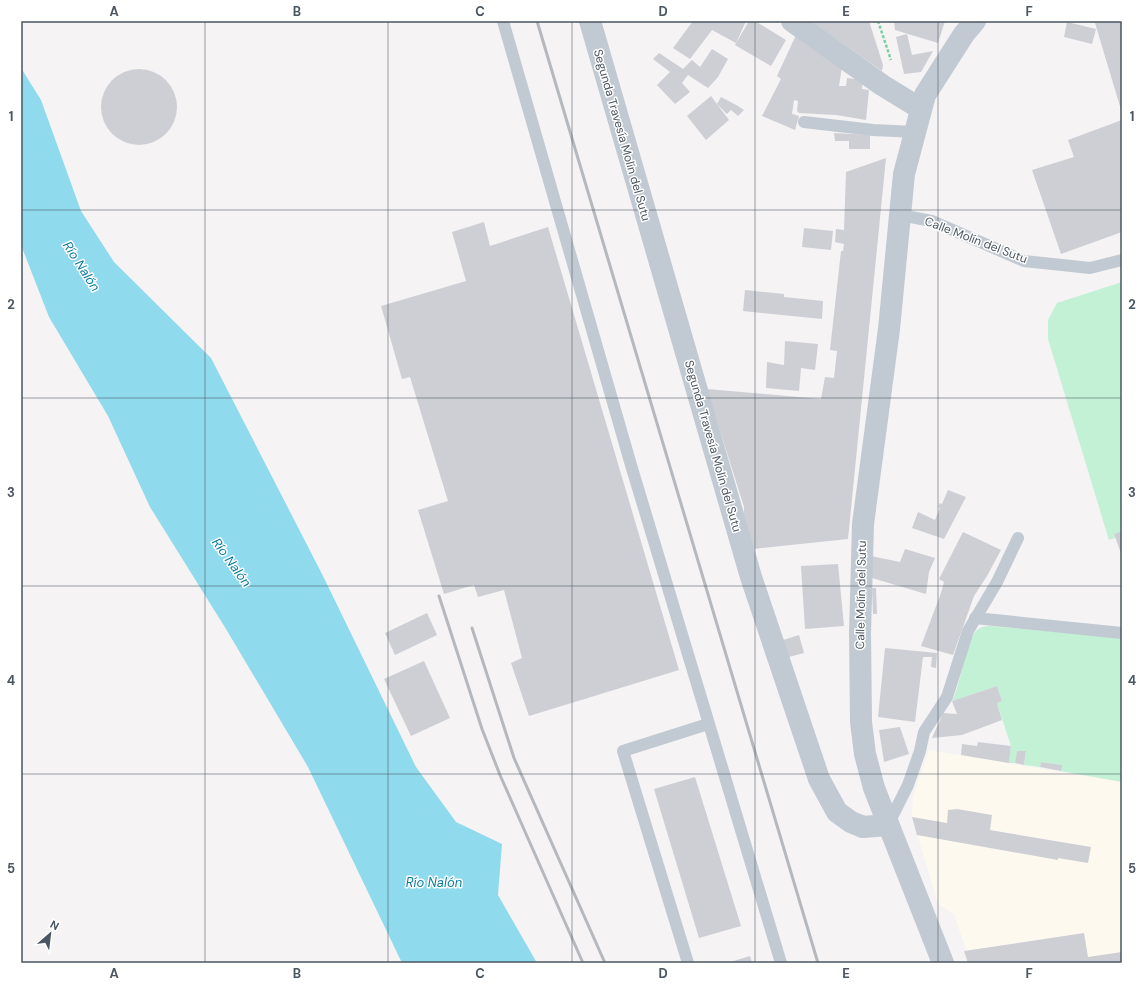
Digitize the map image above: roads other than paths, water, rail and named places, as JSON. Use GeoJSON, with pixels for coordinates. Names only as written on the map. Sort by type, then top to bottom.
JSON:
{"type":"FeatureCollection","features":[{"type":"Feature","properties":{"kind":"street","name":"Segunda Travesía Molín del Sutu"},"geometry":{"type":"LineString","coordinates":[[590,21],[751,577],[819,779],[837,812],[851,822],[863,827],[888,825]]}},
{"type":"Feature","properties":{"kind":"street"},"geometry":{"type":"LineString","coordinates":[[792,21],[882,85],[921,109]]}},
{"type":"Feature","properties":{"kind":"street","name":"Calle Molín del Sutu"},"geometry":{"type":"LineString","coordinates":[[943,963],[874,788],[865,754],[861,722],[860,633],[863,524],[889,329],[904,174],[925,95],[964,34],[975,21]]}},
{"type":"Feature","properties":{"kind":"lane"},"geometry":{"type":"LineString","coordinates":[[503,21],[626,450],[781,963]]}},
{"type":"Feature","properties":{"kind":"lane"},"geometry":{"type":"LineString","coordinates":[[804,122],[873,130],[915,132]]}},
{"type":"Feature","properties":{"kind":"lane","name":"Calle Molín del Sutu"},"geometry":{"type":"LineString","coordinates":[[900,215],[932,221],[1024,261],[1090,268],[1122,260]]}},
{"type":"Feature","properties":{"kind":"lane"},"geometry":{"type":"LineString","coordinates":[[888,825],[908,785],[920,751],[924,732],[946,697],[968,630],[997,582],[1018,538]]}},
{"type":"Feature","properties":{"kind":"lane"},"geometry":{"type":"LineString","coordinates":[[975,618],[1122,633]]}},
{"type":"Feature","properties":{"kind":"lane"},"geometry":{"type":"LineString","coordinates":[[688,963],[623,751],[708,724]]}},
{"type":"Feature","properties":{"kind":"water","name":"Río Nalón"},"geometry":{"type":"Polygon","coordinates":[[[21,68],[41,100],[81,211],[114,262],[211,358],[323,576],[416,767],[456,822],[502,844],[498,895],[537,963],[402,963],[308,767],[226,629],[150,507],[108,416],[49,317],[21,245],[21,68]]]}},
{"type":"Feature","properties":{"kind":"railway"},"geometry":{"type":"LineString","coordinates":[[537,21],[818,963]]}},
{"type":"Feature","properties":{"kind":"railway"},"geometry":{"type":"LineString","coordinates":[[439,596],[482,729],[500,775],[583,963]]}},
{"type":"Feature","properties":{"kind":"railway"},"geometry":{"type":"LineString","coordinates":[[472,628],[514,758],[605,963]]}}]}
